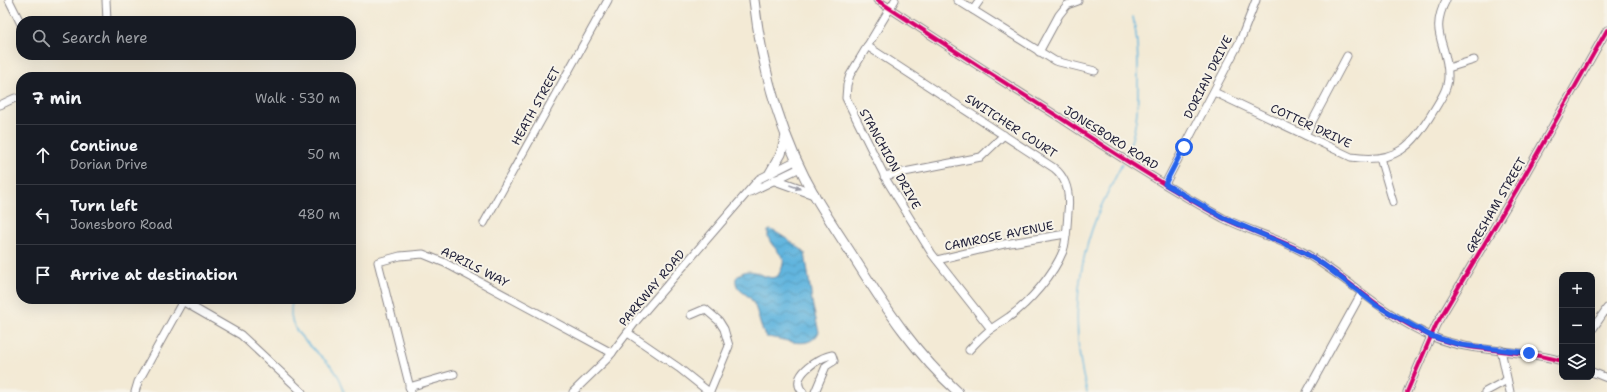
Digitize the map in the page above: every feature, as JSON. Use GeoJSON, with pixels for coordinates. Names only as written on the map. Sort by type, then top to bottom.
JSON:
{"type":"FeatureCollection","features":[{"type":"Feature","properties":{"kind":"main road"},"geometry":{"type":"LineString","coordinates":[[754,0],[763,60],[773,98],[786,136],[798,164],[814,194],[883,304],[919,352],[958,392]]}},
{"type":"Feature","properties":{"kind":"main road"},"geometry":{"type":"LineString","coordinates":[[786,136],[772,177],[814,194]]}},
{"type":"Feature","properties":{"kind":"street"},"geometry":{"type":"LineString","coordinates":[[9,0],[17,16]]}},
{"type":"Feature","properties":{"kind":"street"},"geometry":{"type":"LineString","coordinates":[[106,0],[107,16]]}},
{"type":"Feature","properties":{"kind":"street","name":"HEATH STREET"},"geometry":{"type":"LineString","coordinates":[[484,223],[608,0]]}},
{"type":"Feature","properties":{"kind":"street","name":"JONESBORO ROAD"},"geometry":{"type":"LineString","coordinates":[[877,0],[1165,184],[1224,218],[1303,252],[1324,265],[1361,294],[1409,325],[1431,336],[1461,345],[1529,353],[1559,360]]}},
{"type":"Feature","properties":{"kind":"street","name":"STANCHION DRIVE"},"geometry":{"type":"LineString","coordinates":[[895,0],[850,75],[847,85],[846,98],[884,176],[937,260],[991,329]]}},
{"type":"Feature","properties":{"kind":"street"},"geometry":{"type":"LineString","coordinates":[[957,0],[1055,62],[1096,71]]}},
{"type":"Feature","properties":{"kind":"street"},"geometry":{"type":"LineString","coordinates":[[974,10],[980,0]]}},
{"type":"Feature","properties":{"kind":"street","name":"DORIAN DRIVE"},"geometry":{"type":"LineString","coordinates":[[1165,184],[1240,41],[1256,0]]}},
{"type":"Feature","properties":{"kind":"street","name":"COTTER DRIVE"},"geometry":{"type":"LineString","coordinates":[[1214,92],[1351,157],[1365,159],[1392,156],[1404,150],[1420,133],[1445,91],[1448,79],[1448,68],[1438,26],[1438,17],[1446,0]]}},
{"type":"Feature","properties":{"kind":"street"},"geometry":{"type":"LineString","coordinates":[[1039,52],[1059,15],[1067,5],[1078,1]]}},
{"type":"Feature","properties":{"kind":"street","name":"GRESHAM STREET"},"geometry":{"type":"LineString","coordinates":[[1407,392],[1436,325],[1517,190],[1607,30]]}},
{"type":"Feature","properties":{"kind":"street","name":"SWITCHER COURT"},"geometry":{"type":"LineString","coordinates":[[867,46],[1054,168],[1063,177],[1070,198],[1063,250],[1058,261],[1032,297],[1010,316],[991,329],[969,350]]}},
{"type":"Feature","properties":{"kind":"street"},"geometry":{"type":"LineString","coordinates":[[1305,135],[1347,56]]}},
{"type":"Feature","properties":{"kind":"street"},"geometry":{"type":"LineString","coordinates":[[1448,68],[1474,60]]}},
{"type":"Feature","properties":{"kind":"street"},"geometry":{"type":"LineString","coordinates":[[0,104],[15,98]]}},
{"type":"Feature","properties":{"kind":"street"},"geometry":{"type":"LineString","coordinates":[[884,176],[980,157],[1004,135]]}},
{"type":"Feature","properties":{"kind":"street"},"geometry":{"type":"LineString","coordinates":[[1380,158],[1393,202]]}},
{"type":"Feature","properties":{"kind":"street","name":"PARKWAY ROAD"},"geometry":{"type":"LineString","coordinates":[[574,392],[612,353],[744,195],[772,177],[798,164]]}},
{"type":"Feature","properties":{"kind":"street","name":"CAMROSE AVENUE"},"geometry":{"type":"LineString","coordinates":[[937,260],[1004,244],[1066,234]]}},
{"type":"Feature","properties":{"kind":"street","name":"APRILS WAY"},"geometry":{"type":"LineString","coordinates":[[410,390],[378,262],[400,256],[424,254],[445,263],[612,353]]}},
{"type":"Feature","properties":{"kind":"street"},"geometry":{"type":"LineString","coordinates":[[1307,392],[1361,294]]}},
{"type":"Feature","properties":{"kind":"street"},"geometry":{"type":"LineString","coordinates":[[135,392],[138,382],[181,304]]}},
{"type":"Feature","properties":{"kind":"street"},"geometry":{"type":"LineString","coordinates":[[190,304],[241,335],[302,392]]}},
{"type":"Feature","properties":{"kind":"street"},"geometry":{"type":"LineString","coordinates":[[1595,326],[1607,308]]}},
{"type":"Feature","properties":{"kind":"street"},"geometry":{"type":"LineString","coordinates":[[628,333],[679,368],[709,392],[729,346],[724,329],[719,321],[705,309],[691,315]]}},
{"type":"Feature","properties":{"kind":"street"},"geometry":{"type":"LineString","coordinates":[[1501,350],[1510,392]]}},
{"type":"Feature","properties":{"kind":"street"},"geometry":{"type":"LineString","coordinates":[[803,392],[800,390],[799,383],[802,372],[825,356],[832,355],[834,361],[826,366],[815,392]]}},
{"type":"Feature","properties":{"kind":"street"},"geometry":{"type":"LineString","coordinates":[[1595,373],[1607,378]]}},
{"type":"Feature","properties":{"kind":"street"},"geometry":{"type":"LineString","coordinates":[[410,390],[454,374]]}},
{"type":"Feature","properties":{"kind":"street"},"geometry":{"type":"LineString","coordinates":[[1485,392],[1507,380]]}},
{"type":"Feature","properties":{"kind":"water"},"geometry":{"type":"Polygon","coordinates":[[[770,230],[788,240],[805,253],[813,307],[819,332],[815,338],[803,343],[766,337],[761,327],[753,302],[736,285],[736,278],[747,271],[773,278],[778,276],[784,259],[768,237],[768,231],[770,230]]]}},
{"type":"Feature","properties":{"kind":"waterway"},"geometry":{"type":"LineString","coordinates":[[1126,155],[1133,137],[1138,101],[1136,33],[1133,17]]}},
{"type":"Feature","properties":{"kind":"waterway"},"geometry":{"type":"LineString","coordinates":[[1087,392],[1082,370],[1077,325],[1080,281],[1084,259],[1097,216],[1122,164]]}},
{"type":"Feature","properties":{"kind":"waterway"},"geometry":{"type":"LineString","coordinates":[[292,304],[291,314],[294,326],[301,337],[332,367],[340,378],[344,392]]}},
{"type":"Feature","properties":{"kind":"cycle path"},"geometry":{"type":"LineString","coordinates":[[877,0],[1162,183],[1223,218],[1303,252],[1335,273],[1397,318],[1413,327],[1431,336],[1463,346],[1530,354],[1559,360]]}},
{"type":"Feature","properties":{"kind":"cycle path"},"geometry":{"type":"LineString","coordinates":[[1407,392],[1436,325],[1517,189],[1607,30]]}},
{"type":"Feature","properties":{"kind":"route"},"geometry":{"type":"LineString","coordinates":[[1184,147],[1165,184],[1224,218],[1303,252],[1324,265],[1376,305],[1409,325],[1431,336],[1446,342],[1461,345],[1529,353]]}}]}
